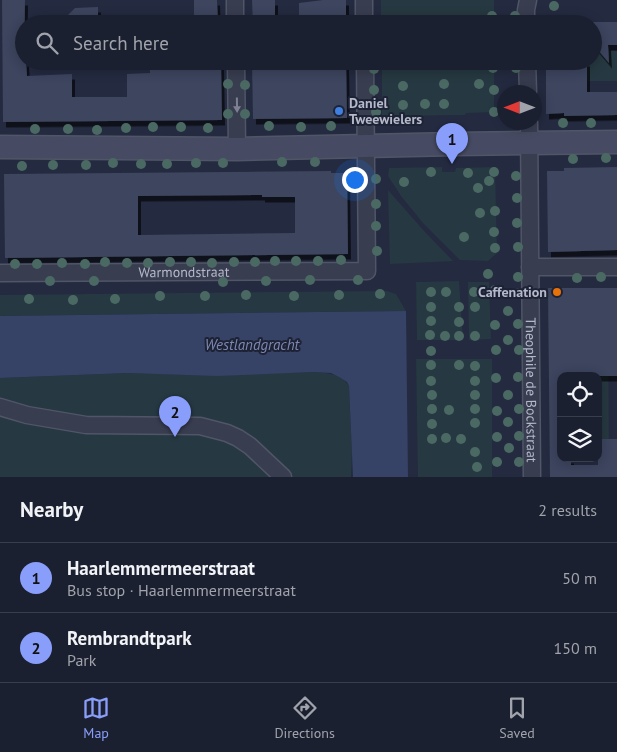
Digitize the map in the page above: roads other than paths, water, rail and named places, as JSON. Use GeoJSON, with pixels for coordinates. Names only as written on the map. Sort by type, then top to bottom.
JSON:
{"type":"FeatureCollection","features":[{"type":"Feature","properties":{"kind":"main road"},"geometry":{"type":"LineString","coordinates":[[0,147],[237,149],[366,146],[528,133],[617,142]]}},
{"type":"Feature","properties":{"kind":"street"},"geometry":{"type":"LineString","coordinates":[[235,0],[235,15]]}},
{"type":"Feature","properties":{"kind":"street"},"geometry":{"type":"LineString","coordinates":[[364,0],[364,15]]}},
{"type":"Feature","properties":{"kind":"street"},"geometry":{"type":"LineString","coordinates":[[526,15],[528,0]]}},
{"type":"Feature","properties":{"kind":"street"},"geometry":{"type":"LineString","coordinates":[[236,70],[237,149]]}},
{"type":"Feature","properties":{"kind":"street"},"geometry":{"type":"LineString","coordinates":[[365,70],[366,146]]}},
{"type":"Feature","properties":{"kind":"street"},"geometry":{"type":"LineString","coordinates":[[527,70],[528,85]]}},
{"type":"Feature","properties":{"kind":"street","name":"Theophile de Bockstraat"},"geometry":{"type":"LineString","coordinates":[[528,133],[532,477]]}},
{"type":"Feature","properties":{"kind":"street","name":"Warmondstraat"},"geometry":{"type":"LineString","coordinates":[[0,273],[367,271],[366,146]]}},
{"type":"Feature","properties":{"kind":"street"},"geometry":{"type":"LineString","coordinates":[[530,268],[617,267]]}},
{"type":"Feature","properties":{"kind":"street"},"geometry":{"type":"LineString","coordinates":[[0,407],[27,415],[86,425],[130,427],[200,426],[238,438],[250,446],[282,477]]}},
{"type":"Feature","properties":{"kind":"water","name":"Westlandgracht"},"geometry":{"type":"Polygon","coordinates":[[[406,311],[408,477],[353,477],[349,386],[347,382],[331,373],[217,376],[127,373],[0,378],[0,316],[406,311]]]}},
{"type":"Feature","properties":{"kind":"place","name":"Daniel Tweewielers"},"geometry":{"type":"Point","coordinates":[339,111]}},
{"type":"Feature","properties":{"kind":"place","name":"Haarlemmermeerstraat"},"geometry":{"type":"Point","coordinates":[452,164]}},
{"type":"Feature","properties":{"kind":"place","name":"Caffenation"},"geometry":{"type":"Point","coordinates":[557,292]}},
{"type":"Feature","properties":{"kind":"place","name":"Rembrandtpark"},"geometry":{"type":"Point","coordinates":[175,437]}}]}
